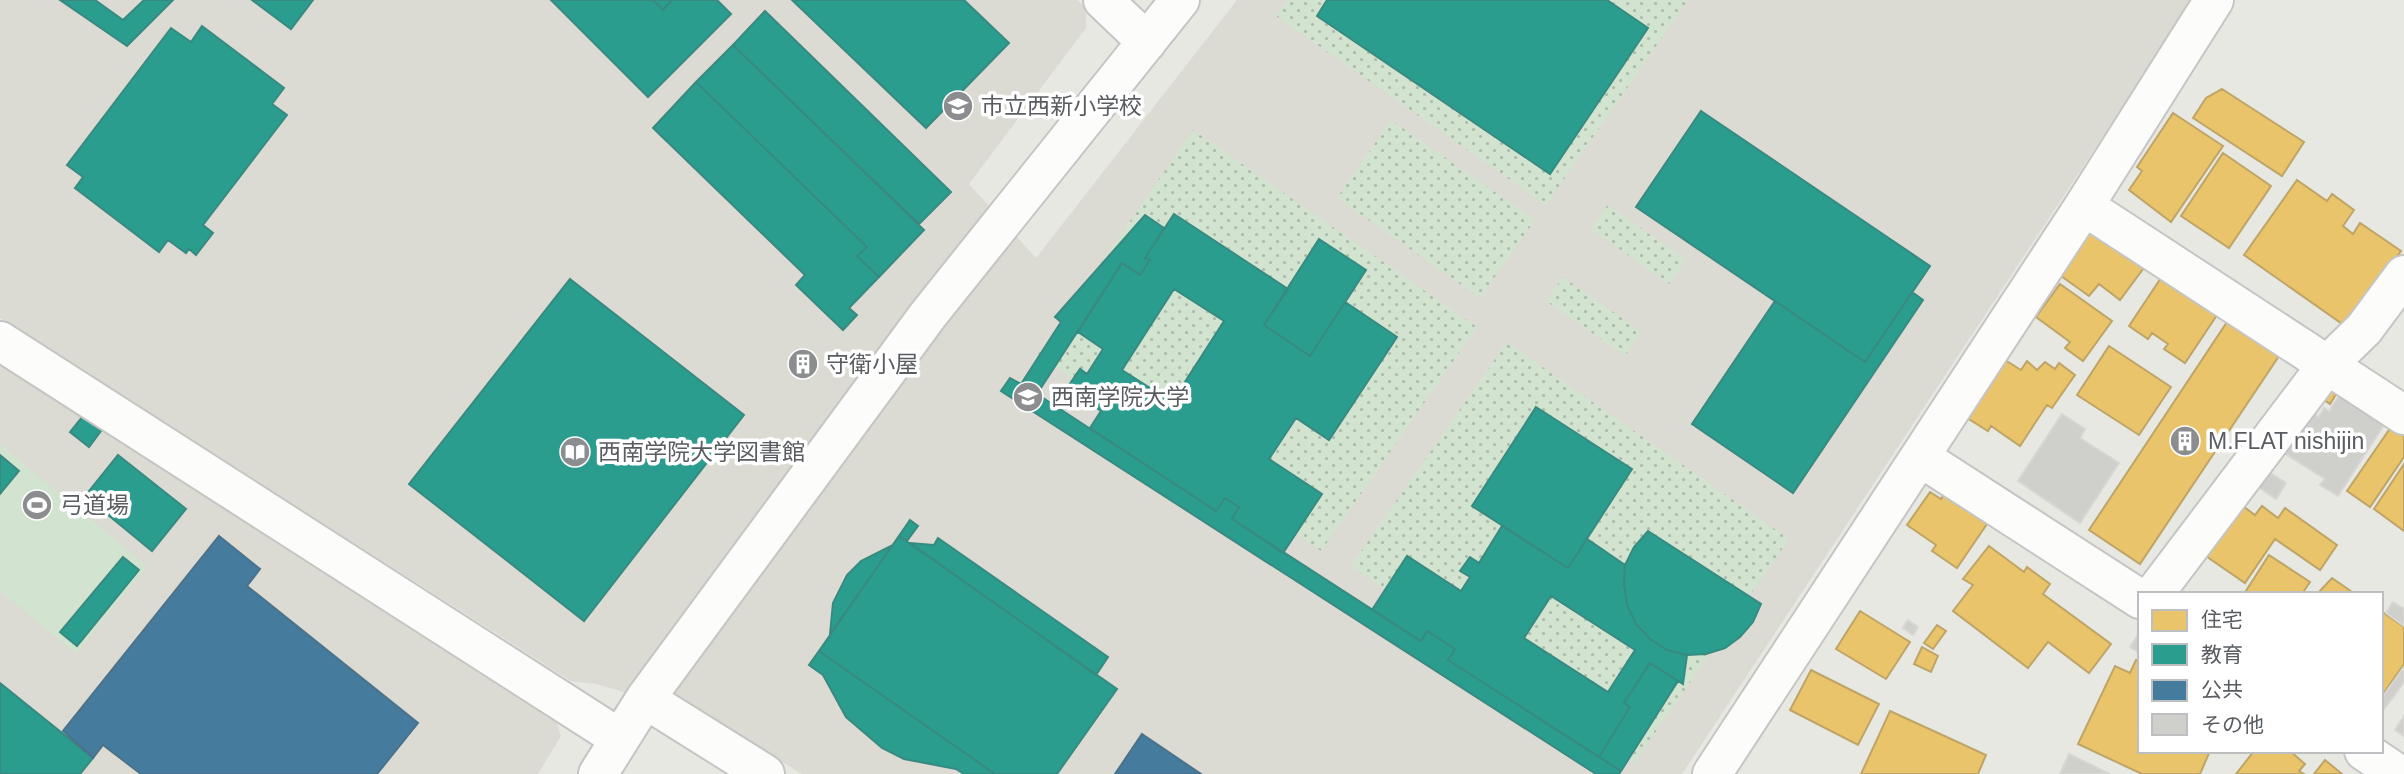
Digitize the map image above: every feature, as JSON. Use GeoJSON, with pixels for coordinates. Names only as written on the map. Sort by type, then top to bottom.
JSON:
{"type":"FeatureCollection","features":[{"type":"Feature","properties":{"kind":"street"},"geometry":{"type":"LineString","coordinates":[[1103,0],[1147,42]]}},
{"type":"Feature","properties":{"kind":"street"},"geometry":{"type":"LineString","coordinates":[[598,774],[645,699],[928,315],[1180,0]]}},
{"type":"Feature","properties":{"kind":"street"},"geometry":{"type":"LineString","coordinates":[[1712,774],[2084,206],[2214,0]]}},
{"type":"Feature","properties":{"kind":"street"},"geometry":{"type":"LineString","coordinates":[[2084,206],[2404,415]]}},
{"type":"Feature","properties":{"kind":"street"},"geometry":{"type":"LineString","coordinates":[[2156,592],[2327,365],[2364,330],[2404,275]]}},
{"type":"Feature","properties":{"kind":"street"},"geometry":{"type":"LineString","coordinates":[[0,341],[619,738]]}},
{"type":"Feature","properties":{"kind":"street"},"geometry":{"type":"LineString","coordinates":[[1920,457],[2138,598]]}},
{"type":"Feature","properties":{"kind":"street"},"geometry":{"type":"LineString","coordinates":[[645,699],[765,774]]}},
{"type":"Feature","properties":{"kind":"street"},"geometry":{"type":"LineString","coordinates":[[2367,753],[2398,774]]}},
{"type":"Feature","properties":{"kind":"shaded area","name":"西南学院大学"},"geometry":{"type":"Polygon","coordinates":[[[0,0],[1077,0],[1086,8],[1086,28],[969,184],[1036,258],[1237,0],[2193,0],[1682,774],[802,774],[711,718],[596,684],[571,681],[0,318],[0,0]]]}},
{"type":"Feature","properties":{"kind":"shaded area"},"geometry":{"type":"Polygon","coordinates":[[[0,360],[552,709],[561,736],[538,774],[0,774],[0,360]]]}},
{"type":"Feature","properties":{"kind":"green space"},"geometry":{"type":"Polygon","coordinates":[[[1289,0],[1688,0],[1546,205],[1276,16],[1289,0]]]}},
{"type":"Feature","properties":{"kind":"green space"},"geometry":{"type":"Polygon","coordinates":[[[1391,120],[1535,220],[1480,298],[1337,198],[1391,120]]]}},
{"type":"Feature","properties":{"kind":"green space"},"geometry":{"type":"Polygon","coordinates":[[[1193,130],[1477,327],[1321,551],[1038,354],[1193,130]]]}},
{"type":"Feature","properties":{"kind":"green space"},"geometry":{"type":"Polygon","coordinates":[[[1608,205],[1686,260],[1669,284],[1591,229],[1608,205]]]}},
{"type":"Feature","properties":{"kind":"green space"},"geometry":{"type":"Polygon","coordinates":[[[1563,277],[1642,332],[1625,356],[1546,301],[1563,277]]]}},
{"type":"Feature","properties":{"kind":"green space"},"geometry":{"type":"Polygon","coordinates":[[[1507,342],[1789,539],[1634,763],[1351,566],[1507,342]]]}},
{"type":"Feature","properties":{"kind":"green space","name":"弓道場"},"geometry":{"type":"Polygon","coordinates":[[[0,444],[147,566],[76,654],[0,591],[0,444]]]}},
{"type":"Feature","properties":{"kind":"building: 住宅"},"geometry":{"type":"Polygon","coordinates":[[[2222,89],[2304,142],[2282,176],[2193,118],[2206,98],[2222,89]]]}},
{"type":"Feature","properties":{"kind":"building: 住宅"},"geometry":{"type":"Polygon","coordinates":[[[2173,113],[2223,146],[2171,222],[2129,190],[2142,171],[2137,167],[2173,113]]]}},
{"type":"Feature","properties":{"kind":"building: 住宅"},"geometry":{"type":"Polygon","coordinates":[[[2223,153],[2271,186],[2229,248],[2181,216],[2223,153]]]}},
{"type":"Feature","properties":{"kind":"building: 住宅"},"geometry":{"type":"Polygon","coordinates":[[[2297,180],[2327,201],[2332,194],[2354,210],[2343,226],[2353,234],[2360,223],[2401,251],[2348,328],[2244,255],[2297,180]]]}},
{"type":"Feature","properties":{"kind":"building: 住宅"},"geometry":{"type":"Polygon","coordinates":[[[2101,229],[2149,261],[2120,300],[2099,284],[2089,296],[2061,276],[2089,233],[2101,229]]]}},
{"type":"Feature","properties":{"kind":"building: 住宅"},"geometry":{"type":"Polygon","coordinates":[[[2163,275],[2219,312],[2185,363],[2164,349],[2168,344],[2152,333],[2148,339],[2129,326],[2163,275]]]}},
{"type":"Feature","properties":{"kind":"building: 住宅"},"geometry":{"type":"Polygon","coordinates":[[[2060,284],[2112,321],[2083,361],[2065,348],[2070,342],[2036,317],[2060,284]]]}},
{"type":"Feature","properties":{"kind":"building: 住宅","name":"M.FLAT nishijin"},"geometry":{"type":"Polygon","coordinates":[[[2231,316],[2281,353],[2140,564],[2089,530],[2231,316]]]}},
{"type":"Feature","properties":{"kind":"building: 住宅"},"geometry":{"type":"Polygon","coordinates":[[[2109,346],[2171,387],[2139,435],[2077,395],[2109,346]]]}},
{"type":"Feature","properties":{"kind":"building: 住宅"},"geometry":{"type":"Polygon","coordinates":[[[2005,360],[2021,370],[2027,361],[2037,370],[2045,362],[2055,369],[2059,363],[2075,375],[2052,408],[2047,405],[2020,446],[1991,426],[1988,431],[1967,418],[2005,360]]]}},
{"type":"Feature","properties":{"kind":"building: 住宅"},"geometry":{"type":"Polygon","coordinates":[[[2325,381],[2338,391],[2330,404],[2317,395],[2325,381]]]}},
{"type":"Feature","properties":{"kind":"building: 住宅"},"geometry":{"type":"Polygon","coordinates":[[[2393,424],[2404,431],[2404,457],[2370,507],[2347,491],[2393,424]]]}},
{"type":"Feature","properties":{"kind":"building: 住宅"},"geometry":{"type":"Polygon","coordinates":[[[2404,464],[2404,531],[2374,509],[2404,464]]]}},
{"type":"Feature","properties":{"kind":"building: 住宅"},"geometry":{"type":"Polygon","coordinates":[[[1946,491],[1987,524],[1957,568],[1932,551],[1936,545],[1907,525],[1930,492],[1941,499],[1946,491]]]}},
{"type":"Feature","properties":{"kind":"building: 住宅"},"geometry":{"type":"Polygon","coordinates":[[[2236,501],[2255,515],[2262,506],[2278,518],[2285,508],[2337,545],[2320,570],[2275,539],[2245,583],[2200,552],[2236,501]]]}},
{"type":"Feature","properties":{"kind":"building: 住宅"},"geometry":{"type":"Polygon","coordinates":[[[1989,546],[2024,572],[2027,567],[2050,584],[2043,594],[2111,644],[2089,673],[2048,642],[2028,668],[1953,611],[1973,585],[1963,579],[1989,546]]]}},
{"type":"Feature","properties":{"kind":"building: 住宅"},"geometry":{"type":"Polygon","coordinates":[[[2269,555],[2310,582],[2303,592],[2245,592],[2269,555]]]}},
{"type":"Feature","properties":{"kind":"building: 住宅"},"geometry":{"type":"Polygon","coordinates":[[[2332,578],[2352,592],[2319,592],[2332,578]]]}},
{"type":"Feature","properties":{"kind":"building: 住宅"},"geometry":{"type":"Polygon","coordinates":[[[1860,611],[1910,642],[1886,679],[1836,649],[1860,611]]]}},
{"type":"Feature","properties":{"kind":"building: 住宅"},"geometry":{"type":"Polygon","coordinates":[[[2383,612],[2404,627],[2404,664],[2383,694],[2383,612]]]}},
{"type":"Feature","properties":{"kind":"building: 住宅"},"geometry":{"type":"Polygon","coordinates":[[[1937,625],[1946,631],[1933,649],[1924,643],[1937,625]]]}},
{"type":"Feature","properties":{"kind":"building: 住宅"},"geometry":{"type":"Polygon","coordinates":[[[1922,647],[1938,656],[1931,672],[1914,664],[1922,647]]]}},
{"type":"Feature","properties":{"kind":"building: 住宅"},"geometry":{"type":"Polygon","coordinates":[[[2138,660],[2138,753],[2209,753],[2200,774],[2142,774],[2078,744],[2115,666],[2130,673],[2138,660]]]}},
{"type":"Feature","properties":{"kind":"building: 住宅"},"geometry":{"type":"Polygon","coordinates":[[[1811,670],[1879,704],[1858,745],[1790,710],[1811,670]]]}},
{"type":"Feature","properties":{"kind":"building: 住宅"},"geometry":{"type":"Polygon","coordinates":[[[1890,711],[1986,755],[1978,774],[1861,774],[1890,711]]]}},
{"type":"Feature","properties":{"kind":"building: 住宅"},"geometry":{"type":"Polygon","coordinates":[[[2252,753],[2292,753],[2305,764],[2299,771],[2304,774],[2236,774],[2252,753]]]}},
{"type":"Feature","properties":{"kind":"building: 住宅"},"geometry":{"type":"Polygon","coordinates":[[[2325,760],[2342,774],[2314,774],[2325,760]]]}},
{"type":"Feature","properties":{"kind":"building: 教育"},"geometry":{"type":"Polygon","coordinates":[[[60,0],[95,0],[123,20],[144,0],[173,0],[127,46],[60,0]]]}},
{"type":"Feature","properties":{"kind":"building: 教育"},"geometry":{"type":"Polygon","coordinates":[[[252,0],[313,0],[291,29],[252,0]]]}},
{"type":"Feature","properties":{"kind":"building: 教育"},"geometry":{"type":"Polygon","coordinates":[[[551,0],[653,0],[663,10],[672,0],[717,0],[731,14],[648,97],[551,0]]]}},
{"type":"Feature","properties":{"kind":"building: 教育"},"geometry":{"type":"Polygon","coordinates":[[[653,0],[672,0],[663,10],[653,0]]]}},
{"type":"Feature","properties":{"kind":"building: 教育"},"geometry":{"type":"Polygon","coordinates":[[[792,0],[964,0],[1009,43],[926,128],[792,0]]]}},
{"type":"Feature","properties":{"kind":"building: 教育"},"geometry":{"type":"Polygon","coordinates":[[[1327,0],[1607,0],[1648,28],[1550,174],[1317,16],[1327,0]]]}},
{"type":"Feature","properties":{"kind":"building: 教育"},"geometry":{"type":"Polygon","coordinates":[[[765,11],[951,192],[919,224],[733,45],[765,11]]]}},
{"type":"Feature","properties":{"kind":"building: 教育"},"geometry":{"type":"Polygon","coordinates":[[[202,26],[284,88],[272,104],[287,115],[203,225],[213,233],[196,255],[189,249],[186,253],[168,240],[159,252],[75,188],[83,177],[67,165],[171,28],[191,42],[202,26]]]}},
{"type":"Feature","properties":{"kind":"building: 教育"},"geometry":{"type":"Polygon","coordinates":[[[733,45],[924,230],[879,277],[857,256],[867,247],[696,82],[733,45]]]}},
{"type":"Feature","properties":{"kind":"building: 教育"},"geometry":{"type":"Polygon","coordinates":[[[696,82],[867,247],[857,256],[879,277],[849,308],[857,315],[843,330],[796,285],[805,275],[653,128],[696,82]]]}},
{"type":"Feature","properties":{"kind":"building: 教育"},"geometry":{"type":"Polygon","coordinates":[[[1701,111],[1930,266],[1865,362],[1636,207],[1701,111]]]}},
{"type":"Feature","properties":{"kind":"building: 教育"},"geometry":{"type":"Polygon","coordinates":[[[1174,214],[1288,289],[1264,325],[1310,356],[1345,302],[1397,337],[1329,440],[1296,418],[1269,459],[1322,494],[1283,553],[1232,519],[1239,507],[1225,498],[1216,511],[1090,428],[1101,411],[1067,388],[1080,369],[1087,374],[1103,349],[1078,332],[1122,263],[1140,275],[1150,260],[1145,258],[1174,214]],[[1174,289],[1122,370],[1172,402],[1224,321],[1174,289]]]}},
{"type":"Feature","properties":{"kind":"building: 教育"},"geometry":{"type":"Polygon","coordinates":[[[1145,215],[1164,228],[1145,258],[1150,260],[1140,275],[1122,263],[1037,394],[1216,511],[1225,498],[1239,507],[1232,519],[1421,641],[1427,631],[1455,649],[1448,660],[1621,771],[1619,774],[1596,774],[1001,391],[1010,378],[1021,384],[1061,322],[1055,317],[1145,215]]]}},
{"type":"Feature","properties":{"kind":"building: 教育"},"geometry":{"type":"Polygon","coordinates":[[[1319,239],[1366,270],[1310,356],[1264,325],[1319,239]]]}},
{"type":"Feature","properties":{"kind":"building: 教育","name":"西南学院大学図書館"},"geometry":{"type":"Polygon","coordinates":[[[570,279],[744,415],[584,621],[409,484],[570,279]]]}},
{"type":"Feature","properties":{"kind":"building: 教育"},"geometry":{"type":"Polygon","coordinates":[[[1912,292],[1923,300],[1793,493],[1692,424],[1775,301],[1865,362],[1912,292]]]}},
{"type":"Feature","properties":{"kind":"building: 教育","name":"守衛小屋"},"geometry":{"type":"Polygon","coordinates":[[[804,351],[815,361],[802,377],[790,367],[804,351]]]}},
{"type":"Feature","properties":{"kind":"building: 教育"},"geometry":{"type":"Polygon","coordinates":[[[1536,407],[1632,469],[1568,568],[1472,506],[1536,407]]]}},
{"type":"Feature","properties":{"kind":"building: 教育"},"geometry":{"type":"Polygon","coordinates":[[[83,416],[101,431],[89,447],[70,432],[83,416]]]}},
{"type":"Feature","properties":{"kind":"building: 教育"},"geometry":{"type":"Polygon","coordinates":[[[0,455],[19,471],[0,494],[0,455]]]}},
{"type":"Feature","properties":{"kind":"building: 教育"},"geometry":{"type":"Polygon","coordinates":[[[118,455],[186,509],[152,551],[85,496],[118,455]]]}},
{"type":"Feature","properties":{"kind":"building: 教育"},"geometry":{"type":"Polygon","coordinates":[[[910,520],[918,526],[907,541],[899,536],[910,520]]]}},
{"type":"Feature","properties":{"kind":"building: 教育"},"geometry":{"type":"Polygon","coordinates":[[[1502,526],[1568,568],[1587,539],[1625,565],[1627,605],[1636,624],[1650,639],[1667,650],[1687,655],[1683,684],[1650,663],[1624,703],[1630,707],[1599,757],[1448,660],[1455,649],[1427,631],[1421,641],[1372,610],[1407,556],[1461,591],[1470,577],[1460,571],[1470,557],[1479,563],[1502,526]],[[1551,596],[1524,638],[1608,692],[1635,650],[1551,596]]]}},
{"type":"Feature","properties":{"kind":"building: 教育"},"geometry":{"type":"Polygon","coordinates":[[[1648,531],[1761,604],[1753,622],[1740,637],[1725,648],[1706,654],[1687,655],[1667,650],[1650,639],[1636,624],[1627,605],[1625,565],[1634,547],[1648,531]]]}},
{"type":"Feature","properties":{"kind":"building: 教育"},"geometry":{"type":"Polygon","coordinates":[[[899,536],[1117,689],[1057,774],[995,774],[819,651],[899,536]]]}},
{"type":"Feature","properties":{"kind":"building: 教育"},"geometry":{"type":"Polygon","coordinates":[[[938,538],[1108,657],[1096,675],[910,543],[934,545],[938,538]]]}},
{"type":"Feature","properties":{"kind":"building: 教育"},"geometry":{"type":"Polygon","coordinates":[[[893,545],[830,634],[833,603],[847,575],[861,561],[893,545]]]}},
{"type":"Feature","properties":{"kind":"building: 教育"},"geometry":{"type":"Polygon","coordinates":[[[123,557],[139,570],[77,646],[60,632],[123,557]]]}},
{"type":"Feature","properties":{"kind":"building: 教育"},"geometry":{"type":"Polygon","coordinates":[[[819,651],[995,774],[964,774],[956,769],[904,759],[882,748],[846,717],[823,675],[809,665],[819,651]]]}},
{"type":"Feature","properties":{"kind":"building: 教育"},"geometry":{"type":"Polygon","coordinates":[[[1650,663],[1678,681],[1621,771],[1599,757],[1630,707],[1624,703],[1650,663]]]}},
{"type":"Feature","properties":{"kind":"building: 教育"},"geometry":{"type":"Polygon","coordinates":[[[0,683],[93,758],[80,774],[0,774],[0,683]]]}},
{"type":"Feature","properties":{"kind":"building: 公共"},"geometry":{"type":"Polygon","coordinates":[[[219,536],[260,569],[247,586],[418,723],[377,774],[141,774],[103,745],[93,758],[63,731],[219,536]]]}},
{"type":"Feature","properties":{"kind":"building: 公共"},"geometry":{"type":"Polygon","coordinates":[[[1142,734],[1201,774],[1115,774],[1142,734]]]}},
{"type":"Feature","properties":{"kind":"building: その他"},"geometry":{"type":"Polygon","coordinates":[[[2342,391],[2387,420],[2338,496],[2320,485],[2325,479],[2273,446],[2300,405],[2319,417],[2324,408],[2329,411],[2342,391]]]}},
{"type":"Feature","properties":{"kind":"building: その他"},"geometry":{"type":"Polygon","coordinates":[[[2062,414],[2085,429],[2080,438],[2119,463],[2080,523],[2018,481],[2062,414]]]}},
{"type":"Feature","properties":{"kind":"building: その他"},"geometry":{"type":"Polygon","coordinates":[[[2261,467],[2286,483],[2276,499],[2251,482],[2261,467]]]}},
{"type":"Feature","properties":{"kind":"building: その他"},"geometry":{"type":"Polygon","coordinates":[[[2393,602],[2404,609],[2404,626],[2386,613],[2393,602]]]}},
{"type":"Feature","properties":{"kind":"building: その他"},"geometry":{"type":"Polygon","coordinates":[[[1908,620],[1918,627],[1913,635],[1903,628],[1908,620]]]}},
{"type":"Feature","properties":{"kind":"building: その他"},"geometry":{"type":"Polygon","coordinates":[[[2138,635],[2138,652],[2130,647],[2138,635]]]}},
{"type":"Feature","properties":{"kind":"building: その他"},"geometry":{"type":"Polygon","coordinates":[[[2404,667],[2404,682],[2383,711],[2383,696],[2404,667]]]}},
{"type":"Feature","properties":{"kind":"building: その他"},"geometry":{"type":"Polygon","coordinates":[[[2404,716],[2404,736],[2395,730],[2404,716]]]}},
{"type":"Feature","properties":{"kind":"building: その他"},"geometry":{"type":"Polygon","coordinates":[[[2069,754],[2110,774],[2060,774],[2069,754]]]}},
{"type":"Feature","properties":{"kind":"place","name":"市立西新小学校"},"geometry":{"type":"Point","coordinates":[958,106]}},
{"type":"Feature","properties":{"kind":"place","name":"守衛小屋"},"geometry":{"type":"Point","coordinates":[803,364]}},
{"type":"Feature","properties":{"kind":"place","name":"西南学院大学"},"geometry":{"type":"Point","coordinates":[1028,397]}},
{"type":"Feature","properties":{"kind":"place","name":"M.FLAT nishijin"},"geometry":{"type":"Point","coordinates":[2185,441]}},
{"type":"Feature","properties":{"kind":"place","name":"西南学院大学図書館"},"geometry":{"type":"Point","coordinates":[575,452]}},
{"type":"Feature","properties":{"kind":"place","name":"弓道場"},"geometry":{"type":"Point","coordinates":[37,505]}}]}
